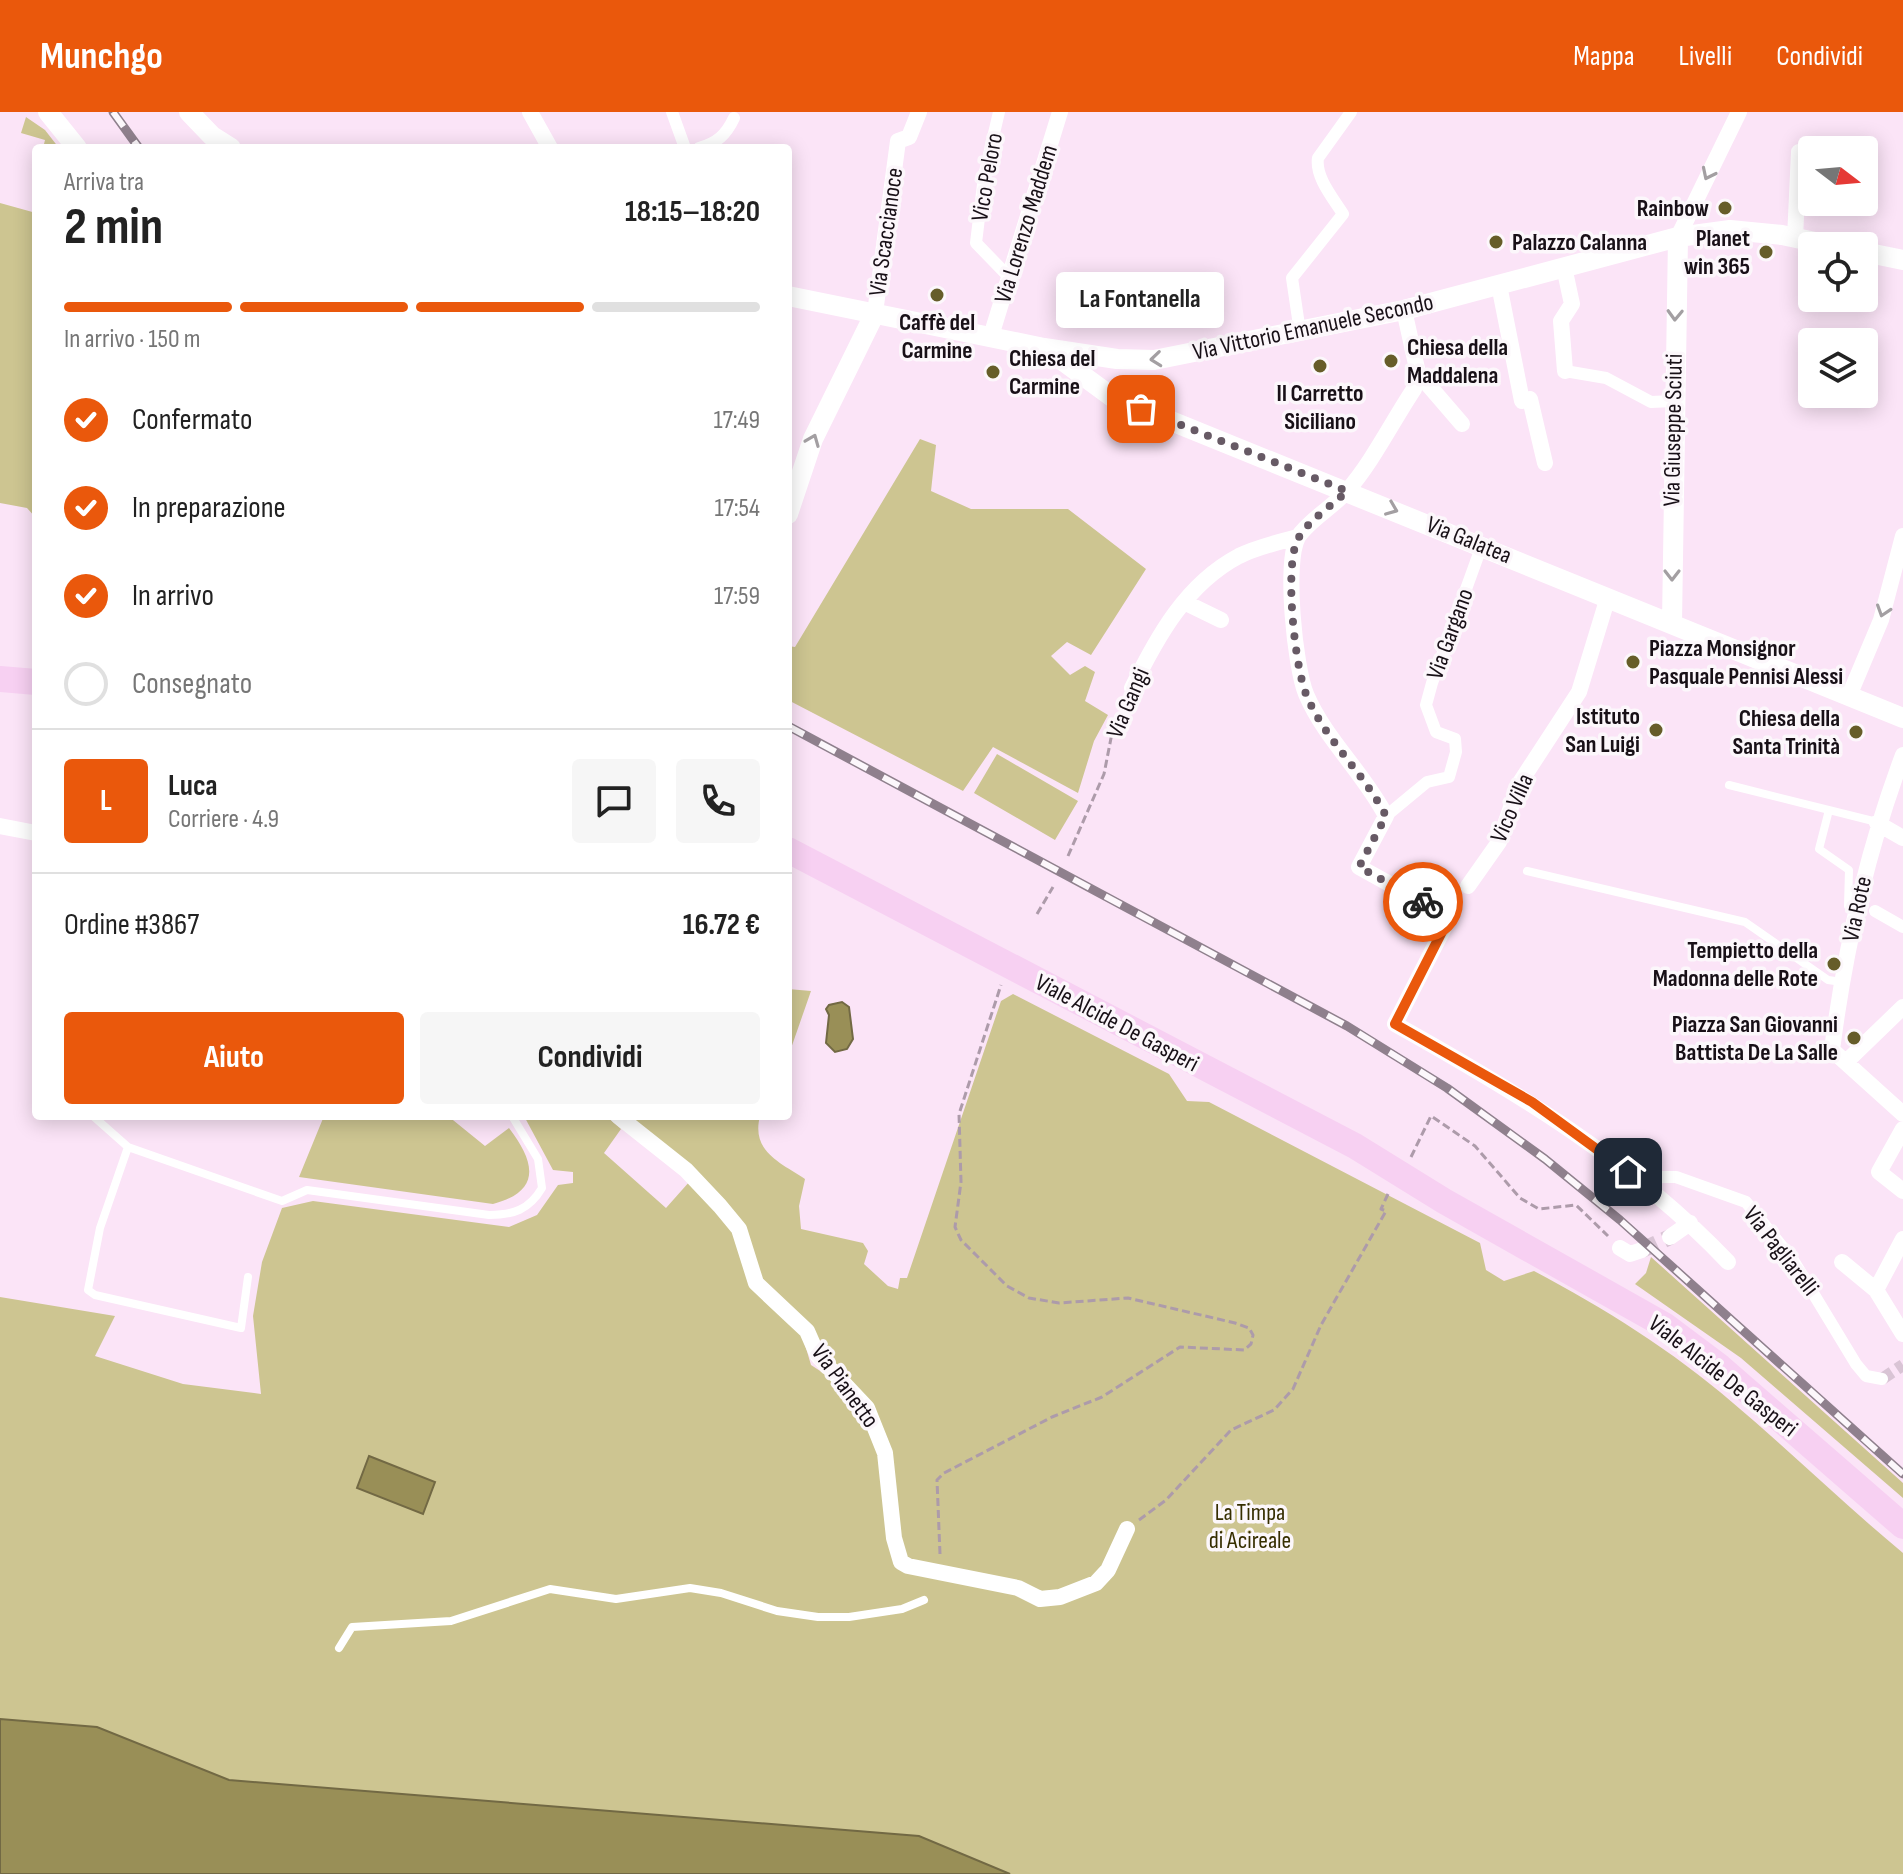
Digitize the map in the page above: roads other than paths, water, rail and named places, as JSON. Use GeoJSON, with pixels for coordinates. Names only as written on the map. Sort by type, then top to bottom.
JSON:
{"type":"FeatureCollection","features":[{"type":"Feature","properties":{"kind":"main road"},"geometry":{"type":"LineString","coordinates":[[0,679],[32,682]]}},
{"type":"Feature","properties":{"kind":"main road"},"geometry":{"type":"LineString","coordinates":[[0,695],[32,698]]}},
{"type":"Feature","properties":{"kind":"main road","name":"Viale Alcide De Gasperi"},"geometry":{"type":"LineString","coordinates":[[792,852],[1355,1146],[1444,1201]]}},
{"type":"Feature","properties":{"kind":"main road","name":"Viale Alcide De Gasperi"},"geometry":{"type":"LineString","coordinates":[[792,867],[1003,977],[1400,1174],[1664,1325],[1720,1367],[1903,1526]]}},
{"type":"Feature","properties":{"kind":"street"},"geometry":{"type":"LineString","coordinates":[[48,112],[74,144]]}},
{"type":"Feature","properties":{"kind":"street"},"geometry":{"type":"LineString","coordinates":[[189,112],[212,136],[225,144]]}},
{"type":"Feature","properties":{"kind":"street"},"geometry":{"type":"LineString","coordinates":[[530,112],[548,144]]}},
{"type":"Feature","properties":{"kind":"street"},"geometry":{"type":"LineString","coordinates":[[672,112],[684,144]]}},
{"type":"Feature","properties":{"kind":"street","name":"Via Scaccianoce"},"geometry":{"type":"LineString","coordinates":[[875,313],[898,141],[909,137],[918,112]]}},
{"type":"Feature","properties":{"kind":"street","name":"Vico Peloro"},"geometry":{"type":"LineString","coordinates":[[999,112],[984,176],[976,243],[1009,277]]}},
{"type":"Feature","properties":{"kind":"street","name":"Via Lorenzo Maddem"},"geometry":{"type":"LineString","coordinates":[[991,336],[1060,112]]}},
{"type":"Feature","properties":{"kind":"street"},"geometry":{"type":"LineString","coordinates":[[1300,332],[1292,278],[1343,214],[1328,192],[1317,166],[1318,158],[1351,112]]}},
{"type":"Feature","properties":{"kind":"street"},"geometry":{"type":"LineString","coordinates":[[1678,237],[1739,112]]}},
{"type":"Feature","properties":{"kind":"street"},"geometry":{"type":"LineString","coordinates":[[712,144],[728,130],[734,118]]}},
{"type":"Feature","properties":{"kind":"street"},"geometry":{"type":"LineString","coordinates":[[1795,238],[1798,174]]}},
{"type":"Feature","properties":{"kind":"street","name":"Via Vittorio Emanuele Secondo"},"geometry":{"type":"LineString","coordinates":[[792,297],[1044,348],[1117,359],[1154,360],[1404,310],[1678,237],[1730,230],[1798,239]]}},
{"type":"Feature","properties":{"kind":"street","name":"Via Giuseppe Sciuti"},"geometry":{"type":"LineString","coordinates":[[1672,623],[1673,401],[1678,237]]}},
{"type":"Feature","properties":{"kind":"street"},"geometry":{"type":"LineString","coordinates":[[1878,255],[1903,260]]}},
{"type":"Feature","properties":{"kind":"street"},"geometry":{"type":"LineString","coordinates":[[1564,267],[1572,304],[1561,321],[1565,371],[1606,378],[1651,402],[1673,401]]}},
{"type":"Feature","properties":{"kind":"street"},"geometry":{"type":"LineString","coordinates":[[1499,285],[1522,401],[1530,399],[1545,463]]}},
{"type":"Feature","properties":{"kind":"street"},"geometry":{"type":"LineString","coordinates":[[1404,310],[1418,373],[1462,424]]}},
{"type":"Feature","properties":{"kind":"street"},"geometry":{"type":"LineString","coordinates":[[792,502],[813,439],[875,313]]}},
{"type":"Feature","properties":{"kind":"street","name":"Via Galatea"},"geometry":{"type":"LineString","coordinates":[[1044,348],[1112,397],[1903,718]]}},
{"type":"Feature","properties":{"kind":"street"},"geometry":{"type":"LineString","coordinates":[[1112,397],[1117,359]]}},
{"type":"Feature","properties":{"kind":"street","name":"Via Gangi"},"geometry":{"type":"LineString","coordinates":[[1132,688],[1160,632],[1184,602],[1239,556],[1298,537],[1347,491],[1414,389],[1418,373]]}},
{"type":"Feature","properties":{"kind":"street"},"geometry":{"type":"LineString","coordinates":[[1849,696],[1881,620],[1903,536]]}},
{"type":"Feature","properties":{"kind":"street"},"geometry":{"type":"LineString","coordinates":[[1298,537],[1291,566],[1292,610],[1306,693],[1343,754],[1373,790],[1386,816],[1359,867],[1442,913],[1448,920],[1395,1024],[1532,1102],[1646,1186],[1690,1223],[1728,1262]]}},
{"type":"Feature","properties":{"kind":"street","name":"Via Gargano"},"geometry":{"type":"LineString","coordinates":[[1386,816],[1427,782],[1449,777],[1456,752],[1455,739],[1436,732],[1426,705],[1482,545]]}},
{"type":"Feature","properties":{"kind":"street","name":"Vico Villa"},"geometry":{"type":"LineString","coordinates":[[1468,886],[1499,842],[1519,784],[1579,692],[1608,597]]}},
{"type":"Feature","properties":{"kind":"street"},"geometry":{"type":"LineString","coordinates":[[1184,602],[1221,620]]}},
{"type":"Feature","properties":{"kind":"street","name":"Via Rote"},"geometry":{"type":"LineString","coordinates":[[1846,1062],[1832,1050],[1842,982],[1877,823],[1903,755]]}},
{"type":"Feature","properties":{"kind":"street"},"geometry":{"type":"LineString","coordinates":[[1877,823],[1903,838]]}},
{"type":"Feature","properties":{"kind":"street"},"geometry":{"type":"LineString","coordinates":[[0,826],[32,832]]}},
{"type":"Feature","properties":{"kind":"street"},"geometry":{"type":"LineString","coordinates":[[1875,911],[1903,927]]}},
{"type":"Feature","properties":{"kind":"street"},"geometry":{"type":"LineString","coordinates":[[1903,1007],[1846,1062],[1903,1114]]}},
{"type":"Feature","properties":{"kind":"street","name":"Via Pianetto"},"geometry":{"type":"LineString","coordinates":[[623,1120],[686,1170],[720,1206],[739,1229],[756,1283],[807,1331],[818,1356],[867,1408],[885,1453],[894,1538],[901,1562],[1018,1588],[1040,1599],[1060,1597],[1096,1583],[1108,1570],[1127,1529]]}},
{"type":"Feature","properties":{"kind":"street"},"geometry":{"type":"LineString","coordinates":[[1903,1129],[1879,1172],[1903,1191]]}},
{"type":"Feature","properties":{"kind":"street","name":"Via Pagliarelli"},"geometry":{"type":"LineString","coordinates":[[1646,1186],[1661,1177],[1676,1177],[1746,1202],[1793,1260],[1866,1376],[1882,1379]]}},
{"type":"Feature","properties":{"kind":"street"},"geometry":{"type":"LineString","coordinates":[[1670,1237],[1690,1223]]}},
{"type":"Feature","properties":{"kind":"street"},"geometry":{"type":"LineString","coordinates":[[1876,1290],[1903,1239]]}},
{"type":"Feature","properties":{"kind":"street"},"geometry":{"type":"LineString","coordinates":[[1620,1248],[1630,1254],[1642,1250]]}},
{"type":"Feature","properties":{"kind":"street"},"geometry":{"type":"LineString","coordinates":[[1842,1262],[1876,1290],[1903,1334]]}},
{"type":"Feature","properties":{"kind":"lane"},"geometry":{"type":"LineString","coordinates":[[1729,785],[1877,823]]}},
{"type":"Feature","properties":{"kind":"lane"},"geometry":{"type":"LineString","coordinates":[[1829,810],[1819,849],[1849,870],[1848,906],[1855,916]]}},
{"type":"Feature","properties":{"kind":"lane"},"geometry":{"type":"LineString","coordinates":[[1527,871],[1745,922],[1828,980],[1842,982]]}},
{"type":"Feature","properties":{"kind":"lane"},"geometry":{"type":"LineString","coordinates":[[98,1120],[128,1147],[282,1201],[307,1190],[509,1215],[535,1200],[542,1188],[538,1159],[514,1120]]}},
{"type":"Feature","properties":{"kind":"lane"},"geometry":{"type":"LineString","coordinates":[[128,1147],[100,1228],[88,1290],[95,1295],[241,1328],[248,1277]]}},
{"type":"Feature","properties":{"kind":"lane"},"geometry":{"type":"LineString","coordinates":[[339,1648],[352,1627],[451,1621],[550,1589],[616,1599],[690,1588],[721,1593],[777,1611],[818,1617],[849,1617],[902,1609],[924,1600]]}},
{"type":"Feature","properties":{"kind":"tunnel"},"geometry":{"type":"LineString","coordinates":[[1642,1250],[1670,1237]]}},
{"type":"Feature","properties":{"kind":"tunnel"},"geometry":{"type":"LineString","coordinates":[[1882,1379],[1903,1365]]}},
{"type":"Feature","properties":{"kind":"railway"},"geometry":{"type":"LineString","coordinates":[[113,112],[136,144]]}},
{"type":"Feature","properties":{"kind":"railway"},"geometry":{"type":"LineString","coordinates":[[792,728],[1347,1026],[1447,1088],[1545,1159],[1620,1220],[1903,1474]]}},
{"type":"Feature","properties":{"kind":"place","name":"Rainbow"},"geometry":{"type":"Point","coordinates":[1725,208]}},
{"type":"Feature","properties":{"kind":"place","name":"Palazzo Calanna"},"geometry":{"type":"Point","coordinates":[1496,242]}},
{"type":"Feature","properties":{"kind":"place","name":"Planet win 365"},"geometry":{"type":"Point","coordinates":[1766,252]}},
{"type":"Feature","properties":{"kind":"place","name":"Caffè del Carmine"},"geometry":{"type":"Point","coordinates":[937,295]}},
{"type":"Feature","properties":{"kind":"place","name":"Chiesa della Maddalena"},"geometry":{"type":"Point","coordinates":[1391,361]}},
{"type":"Feature","properties":{"kind":"place","name":"Il Carretto Siciliano"},"geometry":{"type":"Point","coordinates":[1320,366]}},
{"type":"Feature","properties":{"kind":"place","name":"Chiesa del Carmine"},"geometry":{"type":"Point","coordinates":[993,372]}},
{"type":"Feature","properties":{"kind":"place","name":"La Fontanella"},"geometry":{"type":"Point","coordinates":[1141,409]}},
{"type":"Feature","properties":{"kind":"place","name":"Piazza Monsignor Pasquale Pennisi Alessi"},"geometry":{"type":"Point","coordinates":[1633,662]}},
{"type":"Feature","properties":{"kind":"place","name":"Istituto San Luigi"},"geometry":{"type":"Point","coordinates":[1656,730]}},
{"type":"Feature","properties":{"kind":"place","name":"Chiesa della Santa Trinità"},"geometry":{"type":"Point","coordinates":[1856,732]}},
{"type":"Feature","properties":{"kind":"place","name":"Tempietto della Madonna delle Rote"},"geometry":{"type":"Point","coordinates":[1834,964]}},
{"type":"Feature","properties":{"kind":"place","name":"Piazza San Giovanni Battista De La Salle"},"geometry":{"type":"Point","coordinates":[1854,1038]}},
{"type":"Feature","properties":{"kind":"park label","name":"La Timpa di Acireale"},"geometry":{"type":"Point","coordinates":[1250,1526]}}]}
